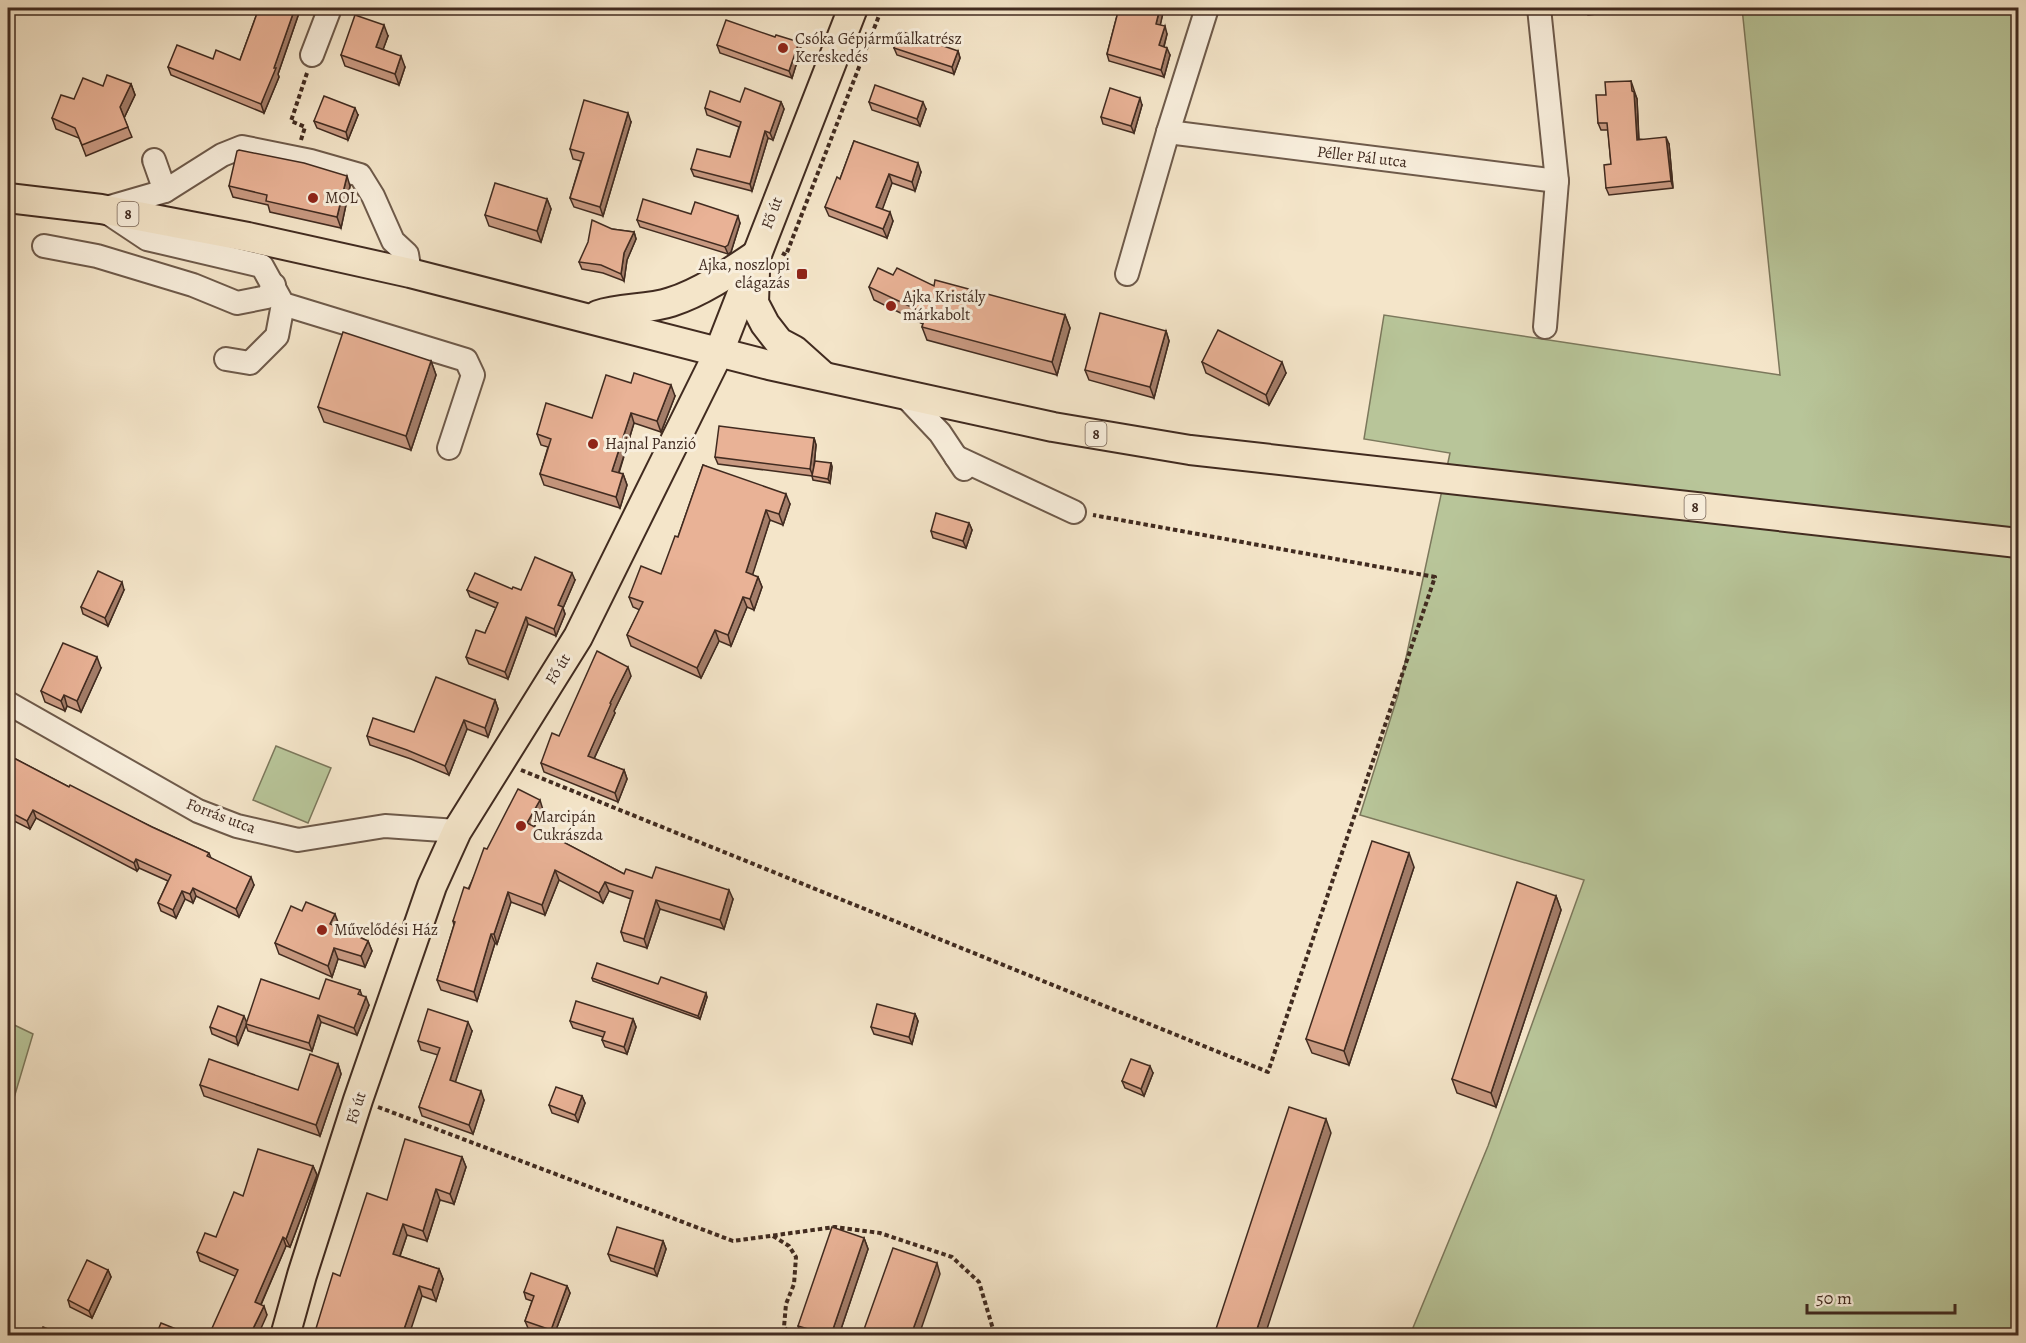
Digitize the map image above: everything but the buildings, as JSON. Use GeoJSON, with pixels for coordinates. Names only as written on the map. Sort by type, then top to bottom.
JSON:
{"type":"FeatureCollection","features":[{"type":"Feature","properties":{"kind":"main road","name":"Fő út"},"geometry":{"type":"LineString","coordinates":[[285,1335],[358,1100],[432,886],[458,831],[578,637],[719,352],[853,8]]}},
{"type":"Feature","properties":{"kind":"main road","name":"8"},"geometry":{"type":"LineString","coordinates":[[8,198],[101,209],[248,237],[410,273],[719,352],[904,396],[1053,427],[1190,450],[2019,543]]}},
{"type":"Feature","properties":{"kind":"main road"},"geometry":{"type":"LineString","coordinates":[[590,318],[610,311],[637,309],[672,302],[728,274],[756,255]]}},
{"type":"Feature","properties":{"kind":"main road"},"geometry":{"type":"LineString","coordinates":[[756,255],[754,303],[765,324],[779,342],[794,350],[824,377]]}},
{"type":"Feature","properties":{"kind":"street"},"geometry":{"type":"LineString","coordinates":[[312,55],[330,8]]}},
{"type":"Feature","properties":{"kind":"street"},"geometry":{"type":"LineString","coordinates":[[1127,274],[1207,8]]}},
{"type":"Feature","properties":{"kind":"street"},"geometry":{"type":"LineString","coordinates":[[1539,8],[1557,181],[1545,327]]}},
{"type":"Feature","properties":{"kind":"street","name":"Péller Pál utca"},"geometry":{"type":"LineString","coordinates":[[1168,132],[1557,181]]}},
{"type":"Feature","properties":{"kind":"street"},"geometry":{"type":"LineString","coordinates":[[101,209],[165,191],[222,155],[242,147],[311,161],[360,175],[373,196],[393,242],[407,254],[410,273]]}},
{"type":"Feature","properties":{"kind":"street"},"geometry":{"type":"LineString","coordinates":[[154,160],[165,191]]}},
{"type":"Feature","properties":{"kind":"street"},"geometry":{"type":"LineString","coordinates":[[101,209],[147,239],[262,266],[279,295],[277,336],[250,363],[226,359]]}},
{"type":"Feature","properties":{"kind":"street"},"geometry":{"type":"LineString","coordinates":[[44,246],[97,256],[194,285],[237,303],[279,295],[466,360],[473,375],[449,448]]}},
{"type":"Feature","properties":{"kind":"street"},"geometry":{"type":"LineString","coordinates":[[904,396],[940,433],[960,464],[1074,512]]}},
{"type":"Feature","properties":{"kind":"street","name":"Forrás utca"},"geometry":{"type":"LineString","coordinates":[[8,703],[198,811],[237,826],[298,840],[384,826],[458,831]]}},
{"type":"Feature","properties":{"kind":"path"},"geometry":{"type":"LineString","coordinates":[[305,127],[291,121],[312,55]]}},
{"type":"Feature","properties":{"kind":"path"},"geometry":{"type":"LineString","coordinates":[[501,762],[1268,1072],[1435,577],[1074,512]]}},
{"type":"Feature","properties":{"kind":"path"},"geometry":{"type":"LineString","coordinates":[[358,1100],[733,1241],[836,1227],[880,1233],[952,1257],[979,1282],[993,1329],[990,1335]]}},
{"type":"Feature","properties":{"kind":"path"},"geometry":{"type":"LineString","coordinates":[[772,1235],[789,1246],[796,1257],[794,1284],[786,1304],[784,1328],[792,1335]]}},
{"type":"Feature","properties":{"kind":"green space"},"geometry":{"type":"Polygon","coordinates":[[[1742,8],[2018,8],[2018,1335],[1410,1335],[1488,1146],[1584,880],[1360,815],[1398,695],[1450,453],[1364,439],[1384,315],[1780,375],[1742,8]]]}},
{"type":"Feature","properties":{"kind":"green space"},"geometry":{"type":"Polygon","coordinates":[[[276,746],[331,768],[308,823],[253,800],[276,746]]]}},
{"type":"Feature","properties":{"kind":"green space"},"geometry":{"type":"Polygon","coordinates":[[[8,1022],[33,1034],[8,1118],[8,1022]]]}},
{"type":"Feature","properties":{"kind":"place","name":"Csóka Gépjárműalkatrész Kereskedés"},"geometry":{"type":"Point","coordinates":[783,48]}},
{"type":"Feature","properties":{"kind":"place","name":"MOL"},"geometry":{"type":"Point","coordinates":[313,198]}},
{"type":"Feature","properties":{"kind":"place","name":"Ajka, noszlopi elágazás"},"geometry":{"type":"Point","coordinates":[802,274]}},
{"type":"Feature","properties":{"kind":"place","name":"Ajka Kristály márkabolt"},"geometry":{"type":"Point","coordinates":[891,306]}},
{"type":"Feature","properties":{"kind":"place","name":"Hajnal Panzió"},"geometry":{"type":"Point","coordinates":[593,444]}},
{"type":"Feature","properties":{"kind":"place","name":"Marcipán Cukrászda"},"geometry":{"type":"Point","coordinates":[521,826]}},
{"type":"Feature","properties":{"kind":"place","name":"Művelődési Ház"},"geometry":{"type":"Point","coordinates":[322,930]}}]}
